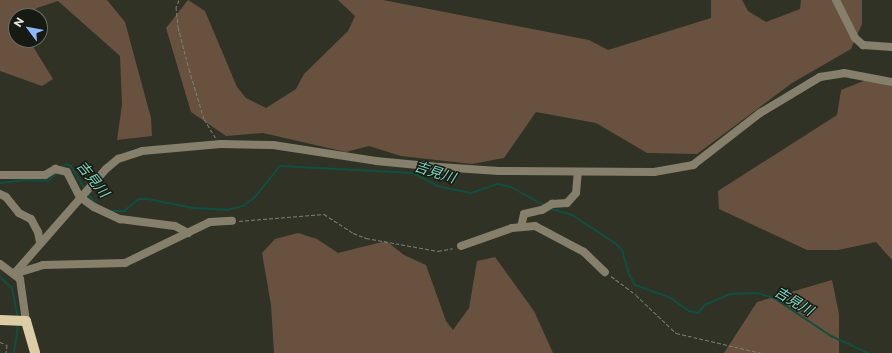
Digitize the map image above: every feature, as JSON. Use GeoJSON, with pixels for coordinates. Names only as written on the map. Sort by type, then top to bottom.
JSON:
{"type":"FeatureCollection","features":[{"type":"Feature","properties":{"kind":"main road"},"geometry":{"type":"LineString","coordinates":[[0,320],[26,321],[35,353]]}},
{"type":"Feature","properties":{"kind":"street"},"geometry":{"type":"LineString","coordinates":[[836,0],[854,38],[863,44],[892,47]]}},
{"type":"Feature","properties":{"kind":"street"},"geometry":{"type":"LineString","coordinates":[[14,274],[40,242],[106,169],[118,159],[130,154],[221,144],[273,145],[376,161],[439,167],[578,172],[654,172],[692,165],[760,113],[820,77],[844,73],[892,82]]}},
{"type":"Feature","properties":{"kind":"street"},"geometry":{"type":"LineString","coordinates":[[0,175],[45,175],[55,169],[61,170],[67,172],[80,197],[120,218],[175,226],[188,233]]}},
{"type":"Feature","properties":{"kind":"street"},"geometry":{"type":"LineString","coordinates":[[521,226],[524,214],[542,210],[552,204],[567,203],[576,194],[578,172]]}},
{"type":"Feature","properties":{"kind":"street"},"geometry":{"type":"LineString","coordinates":[[0,194],[6,197],[19,214],[31,219],[38,232],[40,242]]}},
{"type":"Feature","properties":{"kind":"street"},"geometry":{"type":"LineString","coordinates":[[14,274],[43,265],[125,263],[210,222],[232,221]]}},
{"type":"Feature","properties":{"kind":"street"},"geometry":{"type":"LineString","coordinates":[[461,246],[521,226],[535,226],[550,232],[584,252],[605,272]]}},
{"type":"Feature","properties":{"kind":"street"},"geometry":{"type":"LineString","coordinates":[[0,264],[20,279],[26,321]]}},
{"type":"Feature","properties":{"kind":"path"},"geometry":{"type":"LineString","coordinates":[[178,0],[176,7],[178,27],[204,119],[221,144]]}},
{"type":"Feature","properties":{"kind":"path"},"geometry":{"type":"LineString","coordinates":[[232,221],[324,214],[353,233],[366,238],[438,251],[461,246]]}},
{"type":"Feature","properties":{"kind":"path"},"geometry":{"type":"LineString","coordinates":[[605,272],[636,295],[676,333],[762,353]]}},
{"type":"Feature","properties":{"kind":"path"},"geometry":{"type":"LineString","coordinates":[[0,342],[7,345],[6,353]]}},
{"type":"Feature","properties":{"kind":"shaded area"},"geometry":{"type":"Polygon","coordinates":[[[0,0],[107,0],[125,22],[151,118],[152,136],[117,140],[122,105],[120,56],[58,1],[37,8],[8,8],[8,48],[34,48],[53,79],[42,86],[0,71],[0,0]]]}},
{"type":"Feature","properties":{"kind":"shaded area"},"geometry":{"type":"Polygon","coordinates":[[[188,0],[205,11],[237,87],[246,98],[266,108],[296,89],[304,74],[348,31],[355,16],[338,0],[383,0],[589,40],[608,50],[711,18],[711,0],[742,0],[748,11],[766,22],[800,9],[801,0],[862,0],[862,24],[851,49],[792,83],[697,154],[647,153],[596,123],[536,112],[504,158],[472,164],[401,156],[369,146],[346,152],[263,133],[226,136],[191,112],[166,28],[188,0]]]}},
{"type":"Feature","properties":{"kind":"shaded area"},"geometry":{"type":"Polygon","coordinates":[[[871,78],[892,84],[892,260],[876,242],[838,250],[807,250],[719,209],[718,191],[837,115],[841,90],[871,78]]]}},
{"type":"Feature","properties":{"kind":"shaded area"},"geometry":{"type":"Polygon","coordinates":[[[298,233],[317,239],[338,253],[386,241],[404,255],[426,265],[446,321],[453,330],[469,308],[477,261],[495,257],[534,311],[553,353],[274,353],[271,305],[262,253],[275,239],[298,233]]]}},
{"type":"Feature","properties":{"kind":"shaded area"},"geometry":{"type":"Polygon","coordinates":[[[832,280],[839,314],[839,353],[724,353],[757,302],[832,280]]]}},
{"type":"Feature","properties":{"kind":"waterway","name":"吉見川"},"geometry":{"type":"LineString","coordinates":[[62,168],[66,164],[71,166],[85,189]]}},
{"type":"Feature","properties":{"kind":"waterway","name":"吉見川"},"geometry":{"type":"LineString","coordinates":[[110,211],[124,211],[139,199],[148,199],[193,208],[227,210],[243,206],[254,198],[280,166],[413,173],[437,186],[471,193],[497,184],[511,187],[545,206]]}},
{"type":"Feature","properties":{"kind":"waterway","name":"吉見川"},"geometry":{"type":"LineString","coordinates":[[0,183],[25,180],[48,181],[58,172]]}},
{"type":"Feature","properties":{"kind":"waterway","name":"吉見川"},"geometry":{"type":"LineString","coordinates":[[87,193],[97,205]]}},
{"type":"Feature","properties":{"kind":"waterway","name":"吉見川"},"geometry":{"type":"LineString","coordinates":[[549,208],[572,215],[615,243],[622,250],[629,274],[635,285],[671,298],[689,311],[698,313],[705,305],[730,294],[757,293],[774,298],[831,336],[868,353]]}},
{"type":"Feature","properties":{"kind":"waterway"},"geometry":{"type":"LineString","coordinates":[[0,277],[12,288],[18,318]]}},
{"type":"Feature","properties":{"kind":"waterway"},"geometry":{"type":"LineString","coordinates":[[14,353],[18,325]]}}]}
